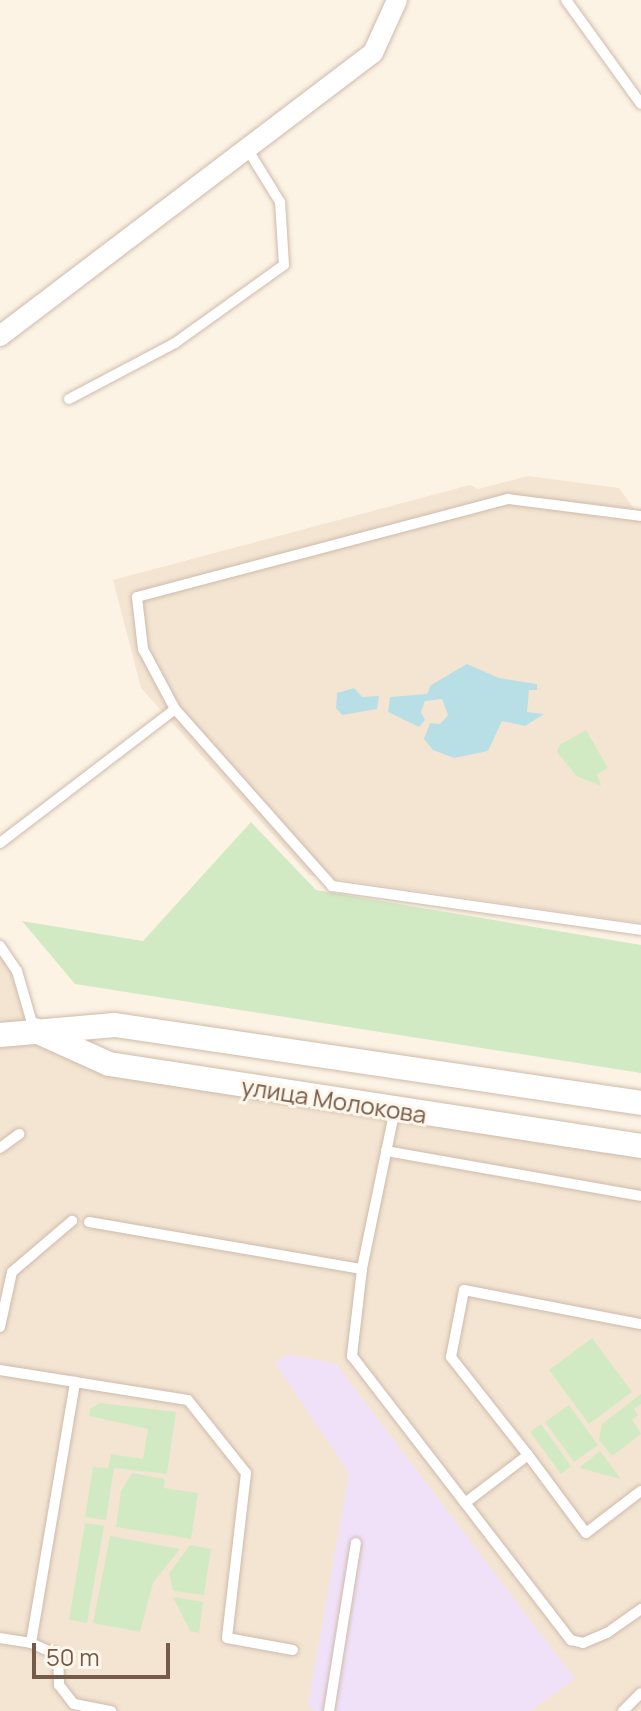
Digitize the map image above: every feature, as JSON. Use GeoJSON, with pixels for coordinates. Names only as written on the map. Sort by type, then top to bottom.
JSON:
{"type":"FeatureCollection","features":[{"type":"Feature","properties":{"kind":"street"},"geometry":{"type":"LineString","coordinates":[[0,336],[373,53],[397,0]]}},
{"type":"Feature","properties":{"kind":"street","name":"улица Молокова"},"geometry":{"type":"LineString","coordinates":[[0,1035],[115,1025],[641,1103]]}},
{"type":"Feature","properties":{"kind":"street","name":"улица Молокова"},"geometry":{"type":"LineString","coordinates":[[34,1030],[109,1064],[641,1146]]}},
{"type":"Feature","properties":{"kind":"lane"},"geometry":{"type":"LineString","coordinates":[[566,0],[641,104]]}},
{"type":"Feature","properties":{"kind":"lane"},"geometry":{"type":"LineString","coordinates":[[69,399],[175,343],[284,265],[280,202],[248,150]]}},
{"type":"Feature","properties":{"kind":"lane"},"geometry":{"type":"LineString","coordinates":[[641,516],[508,499],[137,597],[143,649],[175,709],[332,886],[641,930]]}},
{"type":"Feature","properties":{"kind":"lane"},"geometry":{"type":"LineString","coordinates":[[0,843],[175,709]]}},
{"type":"Feature","properties":{"kind":"lane"},"geometry":{"type":"LineString","coordinates":[[0,946],[17,971],[34,1030]]}},
{"type":"Feature","properties":{"kind":"lane"},"geometry":{"type":"LineString","coordinates":[[395,1109],[362,1269],[352,1356],[571,1640],[583,1643],[607,1633],[641,1609]]}},
{"type":"Feature","properties":{"kind":"lane"},"geometry":{"type":"LineString","coordinates":[[0,1148],[19,1134]]}},
{"type":"Feature","properties":{"kind":"lane"},"geometry":{"type":"LineString","coordinates":[[386,1151],[641,1196]]}},
{"type":"Feature","properties":{"kind":"lane"},"geometry":{"type":"LineString","coordinates":[[0,1327],[12,1272],[72,1221]]}},
{"type":"Feature","properties":{"kind":"lane"},"geometry":{"type":"LineString","coordinates":[[89,1222],[362,1269]]}},
{"type":"Feature","properties":{"kind":"lane"},"geometry":{"type":"LineString","coordinates":[[641,1324],[464,1290],[451,1357],[586,1533],[641,1491]]}},
{"type":"Feature","properties":{"kind":"lane"},"geometry":{"type":"LineString","coordinates":[[0,1370],[188,1400],[246,1473],[227,1638],[293,1650]]}},
{"type":"Feature","properties":{"kind":"lane"},"geometry":{"type":"LineString","coordinates":[[31,1643],[75,1382]]}},
{"type":"Feature","properties":{"kind":"lane"},"geometry":{"type":"LineString","coordinates":[[465,1503],[528,1455]]}},
{"type":"Feature","properties":{"kind":"lane"},"geometry":{"type":"LineString","coordinates":[[329,1711],[356,1543]]}},
{"type":"Feature","properties":{"kind":"lane"},"geometry":{"type":"LineString","coordinates":[[0,1638],[31,1643],[58,1655],[59,1685],[74,1704],[111,1711]]}},
{"type":"Feature","properties":{"kind":"lane"},"geometry":{"type":"LineString","coordinates":[[623,1711],[641,1693]]}},
{"type":"Feature","properties":{"kind":"shaded area"},"geometry":{"type":"Polygon","coordinates":[[[528,476],[619,488],[635,510],[641,509],[641,923],[309,875],[141,688],[113,580],[470,485],[478,489],[528,476]]]}},
{"type":"Feature","properties":{"kind":"shaded area"},"geometry":{"type":"Polygon","coordinates":[[[0,946],[17,971],[34,1030],[74,1050],[641,1146],[641,1711],[0,1711],[0,946]]]}},
{"type":"Feature","properties":{"kind":"shaded area"},"geometry":{"type":"Polygon","coordinates":[[[288,1354],[336,1364],[575,1679],[530,1711],[314,1711],[308,1704],[349,1473],[275,1363],[288,1354]]]}},
{"type":"Feature","properties":{"kind":"green space"},"geometry":{"type":"Polygon","coordinates":[[[586,730],[608,768],[597,774],[601,786],[576,776],[557,752],[559,745],[586,730]]]}},
{"type":"Feature","properties":{"kind":"green space"},"geometry":{"type":"Polygon","coordinates":[[[251,822],[316,890],[641,945],[641,1073],[75,984],[22,921],[143,941],[251,822]]]}},
{"type":"Feature","properties":{"kind":"green space"},"geometry":{"type":"Polygon","coordinates":[[[592,1338],[632,1392],[589,1424],[549,1370],[592,1338]]]}},
{"type":"Feature","properties":{"kind":"green space"},"geometry":{"type":"Polygon","coordinates":[[[641,1394],[641,1404],[634,1409],[638,1415],[632,1420],[641,1434],[612,1456],[599,1440],[602,1424],[641,1394]]]}},
{"type":"Feature","properties":{"kind":"green space"},"geometry":{"type":"Polygon","coordinates":[[[100,1403],[176,1412],[167,1474],[114,1468],[106,1520],[85,1517],[93,1467],[108,1468],[111,1454],[143,1459],[148,1429],[89,1416],[90,1409],[100,1403]]]}},
{"type":"Feature","properties":{"kind":"green space"},"geometry":{"type":"Polygon","coordinates":[[[569,1405],[598,1445],[574,1462],[545,1422],[569,1405]]]}},
{"type":"Feature","properties":{"kind":"green space"},"geometry":{"type":"Polygon","coordinates":[[[541,1424],[571,1466],[561,1474],[530,1432],[541,1424]]]}},
{"type":"Feature","properties":{"kind":"green space"},"geometry":{"type":"Polygon","coordinates":[[[600,1451],[621,1479],[579,1468],[600,1451]]]}},
{"type":"Feature","properties":{"kind":"green space"},"geometry":{"type":"Polygon","coordinates":[[[132,1473],[165,1479],[164,1488],[198,1493],[191,1539],[116,1527],[121,1491],[132,1473]]]}},
{"type":"Feature","properties":{"kind":"green space"},"geometry":{"type":"Polygon","coordinates":[[[85,1523],[104,1526],[87,1623],[69,1620],[85,1523]]]}},
{"type":"Feature","properties":{"kind":"green space"},"geometry":{"type":"Polygon","coordinates":[[[110,1536],[180,1549],[153,1583],[140,1632],[93,1623],[110,1536]]]}},
{"type":"Feature","properties":{"kind":"green space"},"geometry":{"type":"Polygon","coordinates":[[[190,1545],[211,1549],[204,1595],[173,1591],[169,1573],[190,1545]]]}},
{"type":"Feature","properties":{"kind":"green space"},"geometry":{"type":"Polygon","coordinates":[[[173,1597],[203,1602],[199,1633],[190,1631],[173,1597]]]}},
{"type":"Feature","properties":{"kind":"water"},"geometry":{"type":"Polygon","coordinates":[[[467,664],[499,678],[537,684],[537,690],[529,690],[527,712],[544,714],[525,726],[502,721],[488,751],[454,758],[433,750],[424,739],[430,723],[440,724],[448,715],[442,699],[425,701],[421,712],[425,720],[419,727],[388,712],[390,697],[427,694],[431,685],[467,664]]]}},
{"type":"Feature","properties":{"kind":"water"},"geometry":{"type":"Polygon","coordinates":[[[354,688],[362,697],[379,696],[377,709],[342,715],[336,708],[337,693],[354,688]]]}}]}
